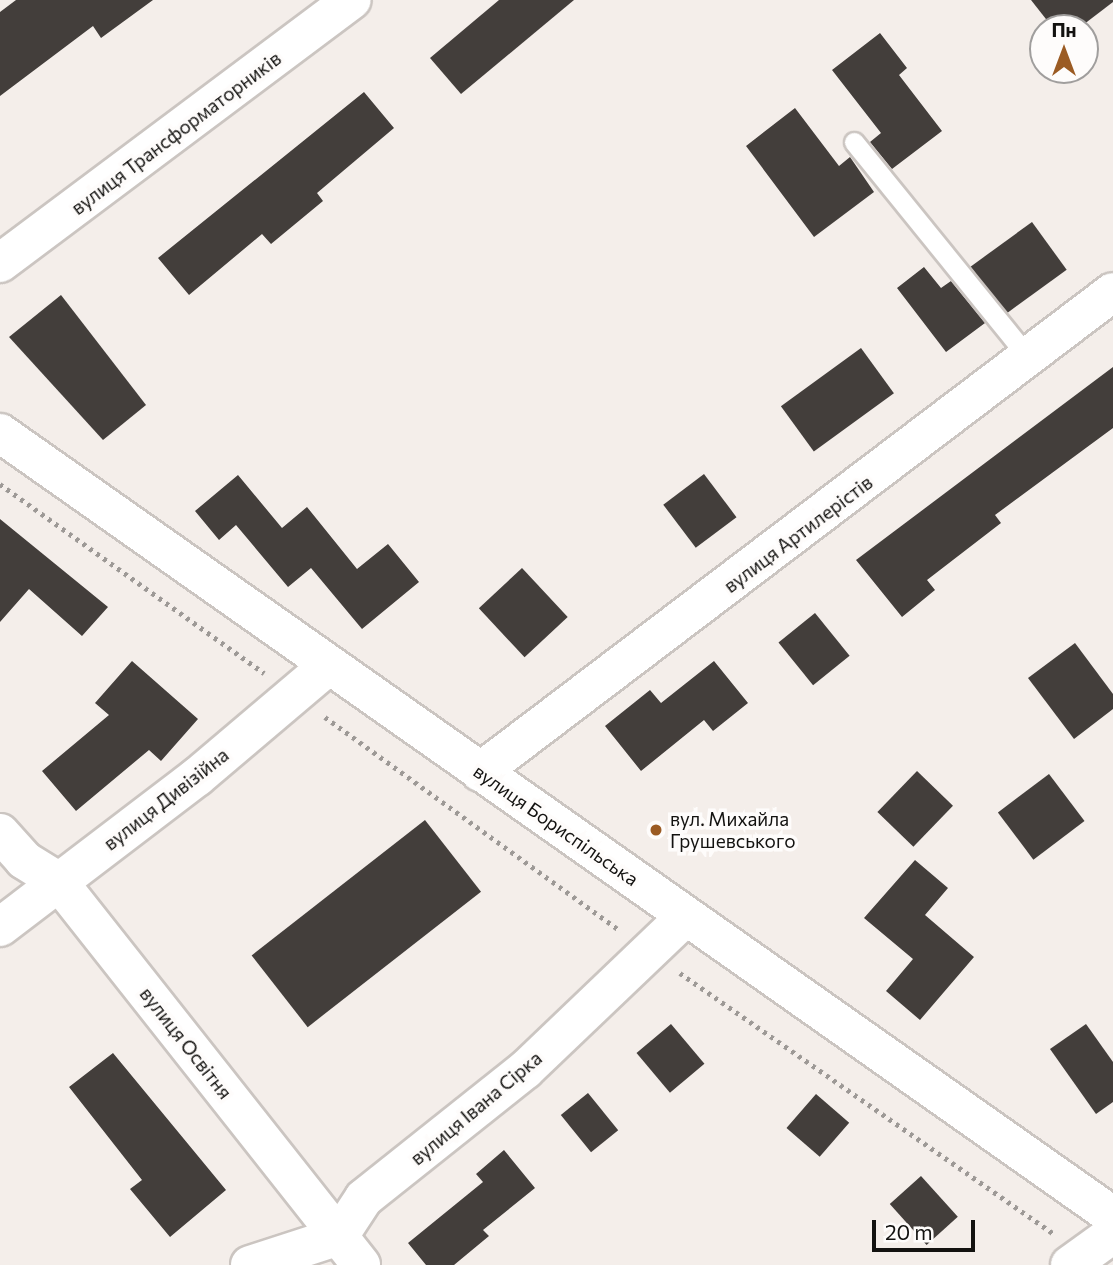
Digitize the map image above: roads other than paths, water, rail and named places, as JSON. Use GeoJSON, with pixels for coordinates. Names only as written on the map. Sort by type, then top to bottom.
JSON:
{"type":"FeatureCollection","features":[{"type":"Feature","properties":{"kind":"street","name":"вулиця Трансформаторників"},"geometry":{"type":"LineString","coordinates":[[0,263],[351,0]]}},
{"type":"Feature","properties":{"kind":"street","name":"вулиця Артилерістів"},"geometry":{"type":"LineString","coordinates":[[480,772],[1030,359],[1113,292]]}},
{"type":"Feature","properties":{"kind":"street","name":"вулиця Бориспільська"},"geometry":{"type":"LineString","coordinates":[[0,433],[1113,1216]]}},
{"type":"Feature","properties":{"kind":"street","name":"вулиця Дивізійна"},"geometry":{"type":"LineString","coordinates":[[0,927],[295,695],[328,666]]}},
{"type":"Feature","properties":{"kind":"street","name":"вулиця Освітня"},"geometry":{"type":"LineString","coordinates":[[0,833],[24,860],[58,881],[350,1251]]}},
{"type":"Feature","properties":{"kind":"street","name":"вулиця Івана Сірка"},"geometry":{"type":"LineString","coordinates":[[350,1251],[364,1198],[525,1070],[685,916]]}},
{"type":"Feature","properties":{"kind":"street"},"geometry":{"type":"LineString","coordinates":[[250,1265],[350,1251]]}},
{"type":"Feature","properties":{"kind":"lane"},"geometry":{"type":"LineString","coordinates":[[854,142],[1030,359]]}},
{"type":"Feature","properties":{"kind":"place","name":"вул. Михайла Грушевського"},"geometry":{"type":"Point","coordinates":[656,830]}}]}
